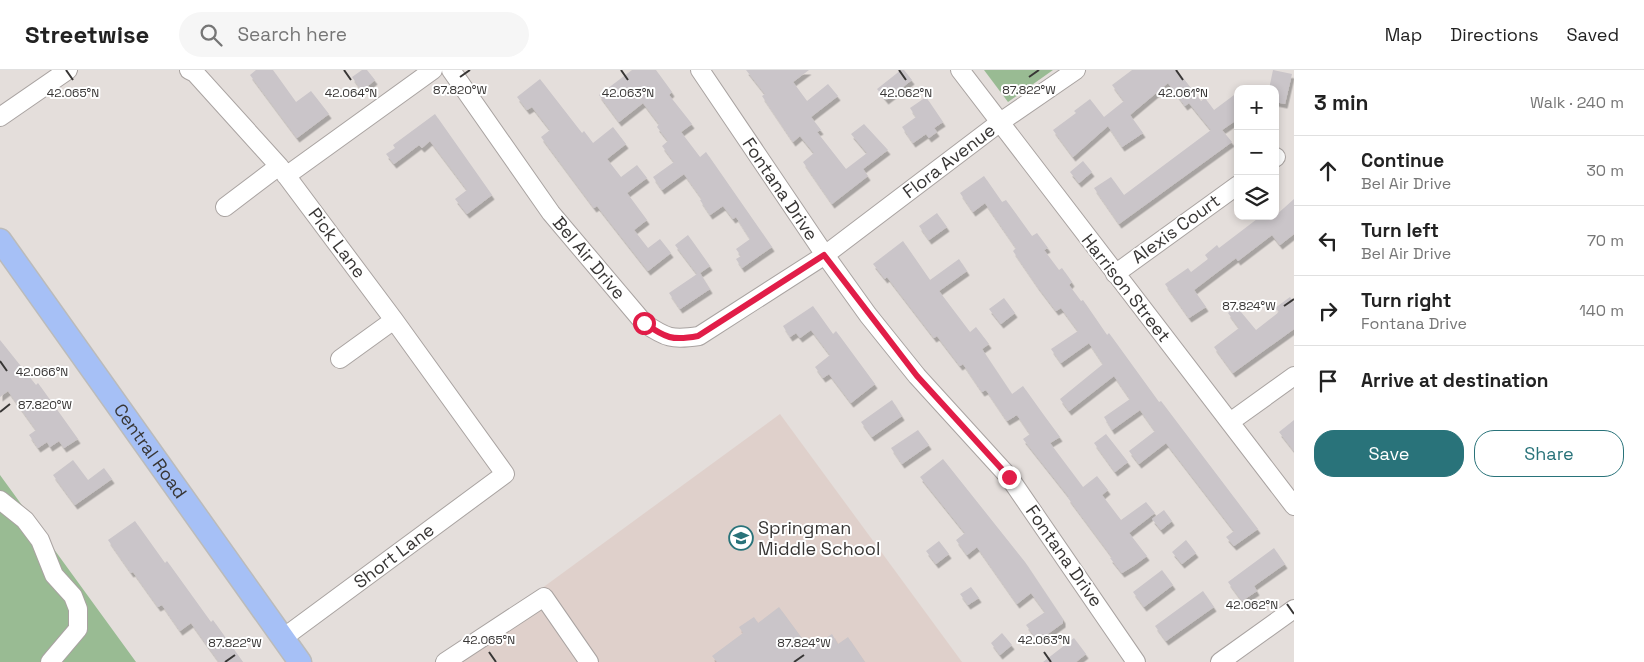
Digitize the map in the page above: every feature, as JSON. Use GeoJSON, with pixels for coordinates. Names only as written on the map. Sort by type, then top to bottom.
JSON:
{"type":"FeatureCollection","features":[{"type":"Feature","properties":{"kind":"main road","name":"Central Road"},"geometry":{"type":"LineString","coordinates":[[0,240],[300,662]]}},
{"type":"Feature","properties":{"kind":"street"},"geometry":{"type":"LineString","coordinates":[[0,117],[68,70]]}},
{"type":"Feature","properties":{"kind":"street","name":"Pick Lane"},"geometry":{"type":"LineString","coordinates":[[189,70],[195,73],[283,171],[505,474]]}},
{"type":"Feature","properties":{"kind":"street"},"geometry":{"type":"LineString","coordinates":[[225,207],[283,171],[433,70]]}},
{"type":"Feature","properties":{"kind":"street","name":"Bel Air Drive"},"geometry":{"type":"LineString","coordinates":[[451,70],[550,213],[644,323],[659,333],[678,340],[698,336],[824,255]]}},
{"type":"Feature","properties":{"kind":"street","name":"Fontana Drive"},"geometry":{"type":"LineString","coordinates":[[700,70],[824,255],[917,376],[1009,477],[1136,662]]}},
{"type":"Feature","properties":{"kind":"street","name":"Harrison Street"},"geometry":{"type":"LineString","coordinates":[[960,70],[1294,506]]}},
{"type":"Feature","properties":{"kind":"street","name":"Flora Avenue"},"geometry":{"type":"LineString","coordinates":[[824,255],[999,123],[1076,70]]}},
{"type":"Feature","properties":{"kind":"street","name":"Alexis Court"},"geometry":{"type":"LineString","coordinates":[[1115,274],[1234,188]]}},
{"type":"Feature","properties":{"kind":"street"},"geometry":{"type":"LineString","coordinates":[[340,359],[394,320]]}},
{"type":"Feature","properties":{"kind":"street"},"geometry":{"type":"LineString","coordinates":[[1230,422],[1294,376]]}},
{"type":"Feature","properties":{"kind":"street","name":"Short Lane"},"geometry":{"type":"LineString","coordinates":[[283,638],[505,474]]}},
{"type":"Feature","properties":{"kind":"street"},"geometry":{"type":"LineString","coordinates":[[0,500],[25,520],[40,540],[54,575],[73,596],[78,609],[78,630],[50,662]]}},
{"type":"Feature","properties":{"kind":"street"},"geometry":{"type":"LineString","coordinates":[[453,660],[544,597],[589,662]]}},
{"type":"Feature","properties":{"kind":"street"},"geometry":{"type":"LineString","coordinates":[[1220,662],[1293,612]]}},
{"type":"Feature","properties":{"kind":"shaded area","name":"Springman Middle School"},"geometry":{"type":"Polygon","coordinates":[[[780,414],[962,662],[441,662],[780,414]]]}},
{"type":"Feature","properties":{"kind":"green space"},"geometry":{"type":"Polygon","coordinates":[[[984,70],[1053,70],[1008,102],[984,70]]]}},
{"type":"Feature","properties":{"kind":"green space"},"geometry":{"type":"Polygon","coordinates":[[[0,475],[136,662],[0,662],[0,475]]]}},
{"type":"Feature","properties":{"kind":"building"},"geometry":{"type":"Polygon","coordinates":[[[256,70],[273,70],[296,102],[311,91],[329,114],[297,138],[250,75],[256,70]]]}},
{"type":"Feature","properties":{"kind":"building"},"geometry":{"type":"Polygon","coordinates":[[[362,70],[367,70],[375,80],[362,91],[352,77],[362,70]]]}},
{"type":"Feature","properties":{"kind":"building"},"geometry":{"type":"Polygon","coordinates":[[[632,70],[656,70],[672,92],[669,95],[692,124],[681,132],[700,157],[706,152],[772,247],[742,268],[736,259],[741,256],[736,249],[750,239],[736,217],[733,219],[723,206],[710,215],[700,200],[702,199],[684,174],[662,190],[653,177],[674,162],[662,146],[668,141],[657,127],[659,124],[643,103],[619,122],[599,95],[632,70]]]}},
{"type":"Feature","properties":{"kind":"building"},"geometry":{"type":"Polygon","coordinates":[[[746,70],[809,70],[793,82],[807,101],[828,84],[838,96],[811,117],[821,130],[817,132],[846,169],[867,153],[851,134],[864,124],[888,150],[863,169],[868,176],[832,204],[803,162],[814,153],[800,136],[793,142],[762,96],[765,94],[746,70]]]}},
{"type":"Feature","properties":{"kind":"building"},"geometry":{"type":"Polygon","coordinates":[[[901,70],[904,70],[912,80],[886,100],[877,89],[901,70]]]}},
{"type":"Feature","properties":{"kind":"building"},"geometry":{"type":"Polygon","coordinates":[[[1132,70],[1177,70],[1201,101],[1205,98],[1214,110],[1234,95],[1234,122],[1222,130],[1232,142],[1119,224],[1094,188],[1111,177],[1124,195],[1211,130],[1189,103],[1185,106],[1168,83],[1130,115],[1143,133],[1122,147],[1108,126],[1073,157],[1053,130],[1076,113],[1074,111],[1090,99],[1104,117],[1124,101],[1112,85],[1132,70]]]}},
{"type":"Feature","properties":{"kind":"building"},"geometry":{"type":"Polygon","coordinates":[[[1273,70],[1292,74],[1285,104],[1279,103],[1279,85],[1270,85],[1273,70]]]}},
{"type":"Feature","properties":{"kind":"building"},"geometry":{"type":"Polygon","coordinates":[[[540,79],[582,133],[584,131],[593,143],[613,127],[626,144],[607,159],[621,177],[637,165],[647,178],[627,193],[647,220],[634,230],[648,248],[660,239],[671,253],[648,271],[597,206],[594,208],[541,137],[550,130],[532,107],[527,110],[517,97],[540,79]]]}},
{"type":"Feature","properties":{"kind":"building"},"geometry":{"type":"Polygon","coordinates":[[[926,97],[943,122],[934,128],[937,132],[929,138],[926,134],[913,143],[902,127],[916,117],[910,108],[926,97]]]}},
{"type":"Feature","properties":{"kind":"building"},"geometry":{"type":"Polygon","coordinates":[[[435,114],[492,195],[467,214],[455,199],[467,190],[430,141],[422,148],[419,145],[394,164],[386,154],[395,148],[393,145],[435,114]]]}},
{"type":"Feature","properties":{"kind":"building"},"geometry":{"type":"Polygon","coordinates":[[[1083,161],[1092,172],[1079,183],[1070,172],[1083,161]]]}},
{"type":"Feature","properties":{"kind":"building"},"geometry":{"type":"Polygon","coordinates":[[[984,176],[1002,202],[1006,200],[1032,236],[1037,233],[1048,248],[1044,250],[1059,270],[1062,268],[1072,282],[1069,285],[1081,301],[1083,300],[1107,335],[1109,333],[1159,402],[1161,401],[1258,529],[1234,546],[1226,537],[1234,531],[1166,443],[1139,464],[1129,451],[1155,431],[1140,410],[1112,430],[1104,417],[1130,399],[1114,376],[1069,411],[1060,399],[1103,364],[1089,343],[1061,363],[1051,349],[1078,331],[1061,308],[1056,311],[1037,286],[1013,251],[1016,248],[985,203],[973,212],[960,193],[984,176]]]}},
{"type":"Feature","properties":{"kind":"building"},"geometry":{"type":"Polygon","coordinates":[[[1294,199],[1294,234],[1280,245],[1272,235],[1238,261],[1236,258],[1194,290],[1206,307],[1189,318],[1165,284],[1188,268],[1191,272],[1208,259],[1205,255],[1217,245],[1219,248],[1256,220],[1279,220],[1279,212],[1294,199]]]}},
{"type":"Feature","properties":{"kind":"building"},"geometry":{"type":"Polygon","coordinates":[[[937,213],[947,227],[929,240],[919,226],[937,213]]]}},
{"type":"Feature","properties":{"kind":"building"},"geometry":{"type":"Polygon","coordinates":[[[688,235],[710,266],[700,273],[710,289],[680,309],[669,293],[697,274],[675,245],[688,235]]]}},
{"type":"Feature","properties":{"kind":"building"},"geometry":{"type":"Polygon","coordinates":[[[903,241],[930,280],[959,259],[967,271],[939,291],[970,332],[976,327],[989,344],[982,349],[1012,394],[1023,386],[1060,437],[1050,443],[1083,487],[1097,476],[1108,490],[1102,495],[1121,520],[1146,502],[1155,513],[1129,533],[1147,556],[1135,565],[1122,573],[1069,497],[1023,439],[1030,434],[1017,415],[1007,421],[986,390],[982,392],[963,364],[960,366],[937,336],[934,338],[887,277],[885,279],[873,264],[903,241]]]}},
{"type":"Feature","properties":{"kind":"building"},"geometry":{"type":"Polygon","coordinates":[[[1290,297],[1294,303],[1294,329],[1233,373],[1214,347],[1239,328],[1228,313],[1236,306],[1256,330],[1279,312],[1275,308],[1290,297]]]}},
{"type":"Feature","properties":{"kind":"building"},"geometry":{"type":"Polygon","coordinates":[[[1004,298],[1015,313],[1001,324],[989,309],[1004,298]]]}},
{"type":"Feature","properties":{"kind":"building"},"geometry":{"type":"Polygon","coordinates":[[[813,306],[833,334],[836,331],[875,384],[851,403],[829,374],[823,378],[815,367],[830,355],[811,330],[800,338],[796,333],[790,337],[783,326],[813,306]]]}},
{"type":"Feature","properties":{"kind":"building"},"geometry":{"type":"Polygon","coordinates":[[[0,340],[36,385],[38,383],[78,439],[64,448],[59,441],[50,447],[47,442],[38,448],[29,435],[36,430],[8,391],[0,397],[0,340]]]}},
{"type":"Feature","properties":{"kind":"building"},"geometry":{"type":"Polygon","coordinates":[[[892,400],[902,416],[872,437],[861,422],[892,400]]]}},
{"type":"Feature","properties":{"kind":"building"},"geometry":{"type":"Polygon","coordinates":[[[1294,420],[1294,451],[1279,432],[1294,420]]]}},
{"type":"Feature","properties":{"kind":"building"},"geometry":{"type":"Polygon","coordinates":[[[918,430],[929,445],[902,464],[891,448],[918,430]]]}},
{"type":"Feature","properties":{"kind":"building"},"geometry":{"type":"Polygon","coordinates":[[[1106,434],[1128,462],[1115,472],[1094,443],[1106,434]]]}},
{"type":"Feature","properties":{"kind":"building"},"geometry":{"type":"Polygon","coordinates":[[[943,459],[1025,562],[1063,619],[1063,623],[1038,641],[1026,625],[1045,612],[1031,593],[1017,604],[977,547],[967,555],[956,540],[965,533],[920,477],[943,459]]]}},
{"type":"Feature","properties":{"kind":"building"},"geometry":{"type":"Polygon","coordinates":[[[73,460],[88,480],[104,468],[112,479],[75,505],[53,475],[73,460]]]}},
{"type":"Feature","properties":{"kind":"building"},"geometry":{"type":"Polygon","coordinates":[[[1164,510],[1172,521],[1161,530],[1152,519],[1164,510]]]}},
{"type":"Feature","properties":{"kind":"building"},"geometry":{"type":"Polygon","coordinates":[[[135,521],[165,563],[167,561],[211,622],[213,620],[243,662],[219,662],[191,623],[180,631],[162,605],[158,607],[133,572],[131,573],[108,540],[135,521]]]}},
{"type":"Feature","properties":{"kind":"building"},"geometry":{"type":"Polygon","coordinates":[[[1186,540],[1196,553],[1182,564],[1172,552],[1186,540]]]}},
{"type":"Feature","properties":{"kind":"building"},"geometry":{"type":"Polygon","coordinates":[[[939,541],[949,554],[936,564],[926,551],[939,541]]]}},
{"type":"Feature","properties":{"kind":"building"},"geometry":{"type":"Polygon","coordinates":[[[1274,548],[1285,564],[1254,586],[1257,591],[1242,601],[1228,582],[1274,548]]]}},
{"type":"Feature","properties":{"kind":"building"},"geometry":{"type":"Polygon","coordinates":[[[1162,570],[1173,585],[1144,607],[1133,592],[1162,570]]]}},
{"type":"Feature","properties":{"kind":"building"},"geometry":{"type":"Polygon","coordinates":[[[971,587],[979,598],[968,605],[960,594],[971,587]]]}},
{"type":"Feature","properties":{"kind":"building"},"geometry":{"type":"Polygon","coordinates":[[[1203,591],[1214,607],[1166,641],[1155,626],[1203,591]]]}},
{"type":"Feature","properties":{"kind":"building"},"geometry":{"type":"Polygon","coordinates":[[[779,607],[810,649],[832,634],[838,644],[848,637],[865,662],[717,662],[712,656],[743,633],[739,627],[754,617],[758,623],[779,607]]]}},
{"type":"Feature","properties":{"kind":"building"},"geometry":{"type":"Polygon","coordinates":[[[1002,633],[1012,645],[1000,655],[991,643],[1002,633]]]}},
{"type":"Feature","properties":{"kind":"building"},"geometry":{"type":"Polygon","coordinates":[[[1074,638],[1086,654],[1076,662],[1043,662],[1074,638]]]}},
{"type":"Feature","properties":{"kind":"place","name":"Springman Middle School"},"geometry":{"type":"Point","coordinates":[741,538]}},
{"type":"Feature","properties":{"kind":"route"},"geometry":{"type":"LineString","coordinates":[[644,323],[659,333],[678,340],[698,336],[824,255],[868,315],[917,376],[1009,477]]}}]}
